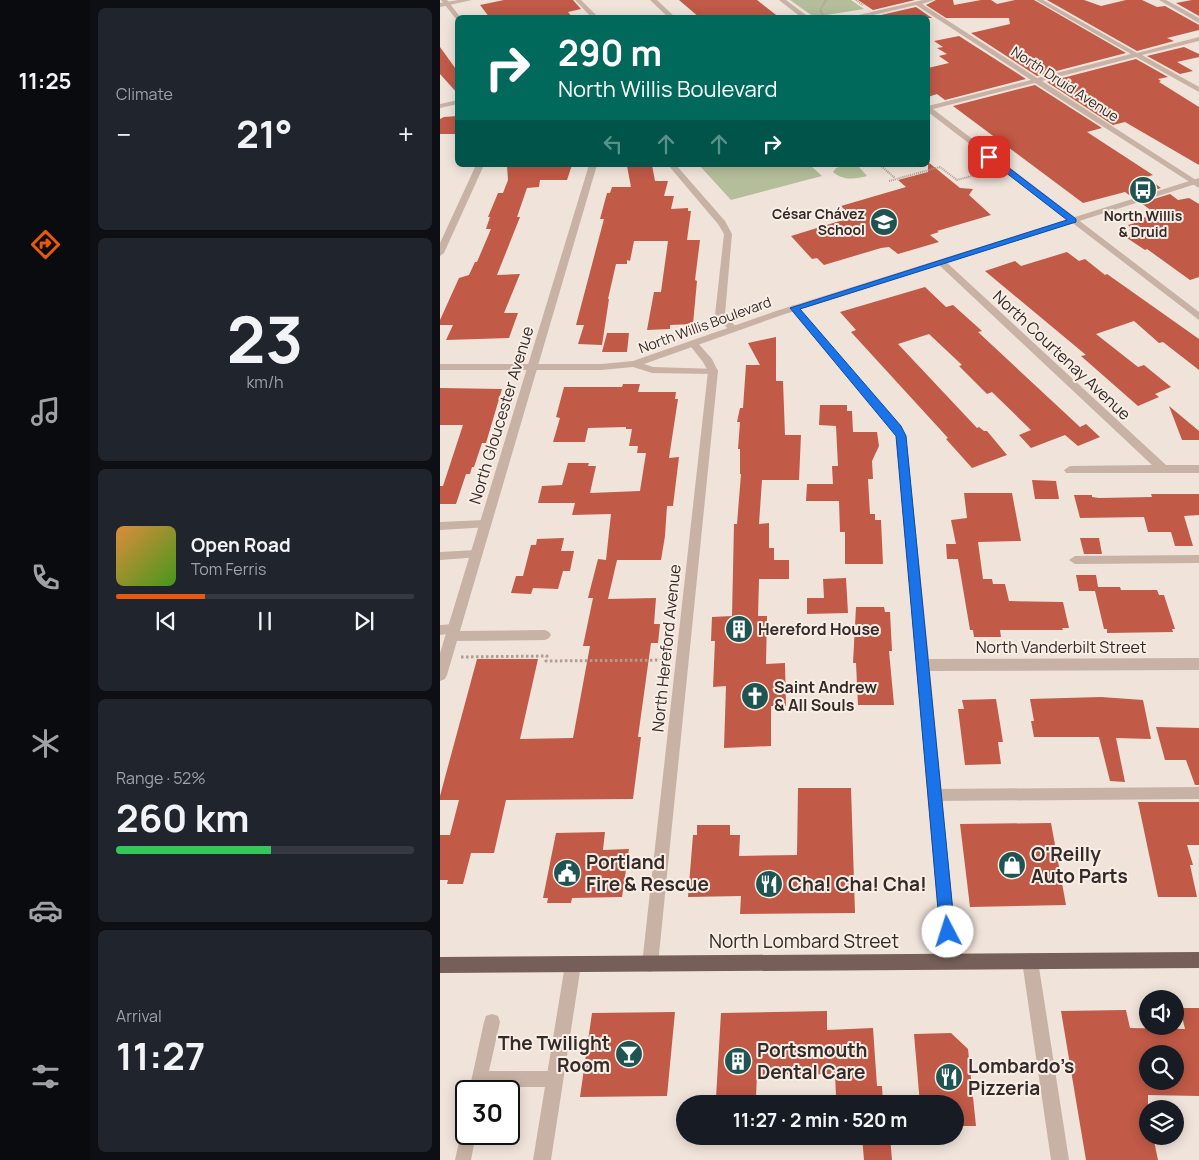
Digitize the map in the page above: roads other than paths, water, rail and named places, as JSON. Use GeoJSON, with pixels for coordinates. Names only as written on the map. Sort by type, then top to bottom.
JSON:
{"type":"FeatureCollection","features":[{"type":"Feature","properties":{"kind":"main road","name":"North Lombard Street"},"geometry":{"type":"LineString","coordinates":[[440,965],[1199,960]]}},
{"type":"Feature","properties":{"kind":"street"},"geometry":{"type":"LineString","coordinates":[[444,3],[469,0]]}},
{"type":"Feature","properties":{"kind":"street"},"geometry":{"type":"LineString","coordinates":[[578,0],[593,15]]}},
{"type":"Feature","properties":{"kind":"street"},"geometry":{"type":"LineString","coordinates":[[653,0],[670,15]]}},
{"type":"Feature","properties":{"kind":"street"},"geometry":{"type":"LineString","coordinates":[[782,0],[802,15]]}},
{"type":"Feature","properties":{"kind":"street"},"geometry":{"type":"LineString","coordinates":[[863,15],[931,0]]}},
{"type":"Feature","properties":{"kind":"street"},"geometry":{"type":"LineString","coordinates":[[1039,0],[1199,90]]}},
{"type":"Feature","properties":{"kind":"street"},"geometry":{"type":"LineString","coordinates":[[1162,0],[1199,20]]}},
{"type":"Feature","properties":{"kind":"street"},"geometry":{"type":"LineString","coordinates":[[444,3],[455,15]]}},
{"type":"Feature","properties":{"kind":"street","name":"North Druid Avenue"},"geometry":{"type":"LineString","coordinates":[[917,3],[1197,183]]}},
{"type":"Feature","properties":{"kind":"street"},"geometry":{"type":"LineString","coordinates":[[930,107],[1199,39]]}},
{"type":"Feature","properties":{"kind":"street"},"geometry":{"type":"LineString","coordinates":[[440,106],[455,103]]}},
{"type":"Feature","properties":{"kind":"street"},"geometry":{"type":"LineString","coordinates":[[930,110],[1199,317]]}},
{"type":"Feature","properties":{"kind":"street"},"geometry":{"type":"LineString","coordinates":[[440,253],[479,167]]}},
{"type":"Feature","properties":{"kind":"street","name":"North Gloucester Avenue"},"geometry":{"type":"LineString","coordinates":[[440,675],[592,167]]}},
{"type":"Feature","properties":{"kind":"street"},"geometry":{"type":"LineString","coordinates":[[674,167],[725,228],[728,239],[720,315],[732,329]]}},
{"type":"Feature","properties":{"kind":"street","name":"North Willis Boulevard"},"geometry":{"type":"LineString","coordinates":[[440,367],[634,364],[794,308],[1197,183]]}},
{"type":"Feature","properties":{"kind":"street","name":"North Courtenay Avenue"},"geometry":{"type":"LineString","coordinates":[[941,262],[1163,469]]}},
{"type":"Feature","properties":{"kind":"street"},"geometry":{"type":"LineString","coordinates":[[794,308],[901,436],[950,961]]}},
{"type":"Feature","properties":{"kind":"street"},"geometry":{"type":"LineString","coordinates":[[634,364],[652,370],[713,371],[708,361],[693,343]]}},
{"type":"Feature","properties":{"kind":"street","name":"North Hereford Avenue"},"geometry":{"type":"LineString","coordinates":[[650,964],[713,371]]}},
{"type":"Feature","properties":{"kind":"street"},"geometry":{"type":"LineString","coordinates":[[1070,470],[1199,469]]}},
{"type":"Feature","properties":{"kind":"street","name":"North Vanderbilt Street"},"geometry":{"type":"LineString","coordinates":[[923,665],[1199,664]]}},
{"type":"Feature","properties":{"kind":"street"},"geometry":{"type":"LineString","coordinates":[[1030,961],[1060,1160]]}},
{"type":"Feature","properties":{"kind":"street"},"geometry":{"type":"LineString","coordinates":[[542,1160],[572,965]]}},
{"type":"Feature","properties":{"kind":"lane"},"geometry":{"type":"LineString","coordinates":[[440,526],[485,524]]}},
{"type":"Feature","properties":{"kind":"lane"},"geometry":{"type":"LineString","coordinates":[[440,556],[476,554]]}},
{"type":"Feature","properties":{"kind":"lane"},"geometry":{"type":"LineString","coordinates":[[1076,560],[1199,558]]}},
{"type":"Feature","properties":{"kind":"lane"},"geometry":{"type":"LineString","coordinates":[[440,630],[453,633],[545,635]]}},
{"type":"Feature","properties":{"kind":"lane"},"geometry":{"type":"LineString","coordinates":[[935,795],[1199,793]]}},
{"type":"Feature","properties":{"kind":"lane"},"geometry":{"type":"LineString","coordinates":[[479,1080],[492,1022]]}},
{"type":"Feature","properties":{"kind":"lane"},"geometry":{"type":"LineString","coordinates":[[520,1082],[555,1079]]}},
{"type":"Feature","properties":{"kind":"lane"},"geometry":{"type":"LineString","coordinates":[[462,1160],[465,1145]]}},
{"type":"Feature","properties":{"kind":"place","name":"North Willis & Druid"},"geometry":{"type":"Point","coordinates":[1143,190]}},
{"type":"Feature","properties":{"kind":"place","name":"César Chávez School"},"geometry":{"type":"Point","coordinates":[884,222]}},
{"type":"Feature","properties":{"kind":"place","name":"Hereford House"},"geometry":{"type":"Point","coordinates":[739,629]}},
{"type":"Feature","properties":{"kind":"place","name":"Saint Andrew & All Souls"},"geometry":{"type":"Point","coordinates":[755,696]}},
{"type":"Feature","properties":{"kind":"place","name":"O'Reilly Auto Parts"},"geometry":{"type":"Point","coordinates":[1012,865]}},
{"type":"Feature","properties":{"kind":"place","name":"Portland Fire & Rescue"},"geometry":{"type":"Point","coordinates":[567,873]}},
{"type":"Feature","properties":{"kind":"place","name":"Cha! Cha! Cha!"},"geometry":{"type":"Point","coordinates":[769,884]}},
{"type":"Feature","properties":{"kind":"place","name":"The Twilight Room"},"geometry":{"type":"Point","coordinates":[629,1054]}},
{"type":"Feature","properties":{"kind":"place","name":"Portsmouth Dental Care"},"geometry":{"type":"Point","coordinates":[738,1061]}},
{"type":"Feature","properties":{"kind":"place","name":"Lombardo’s Pizzeria"},"geometry":{"type":"Point","coordinates":[949,1077]}}]}
